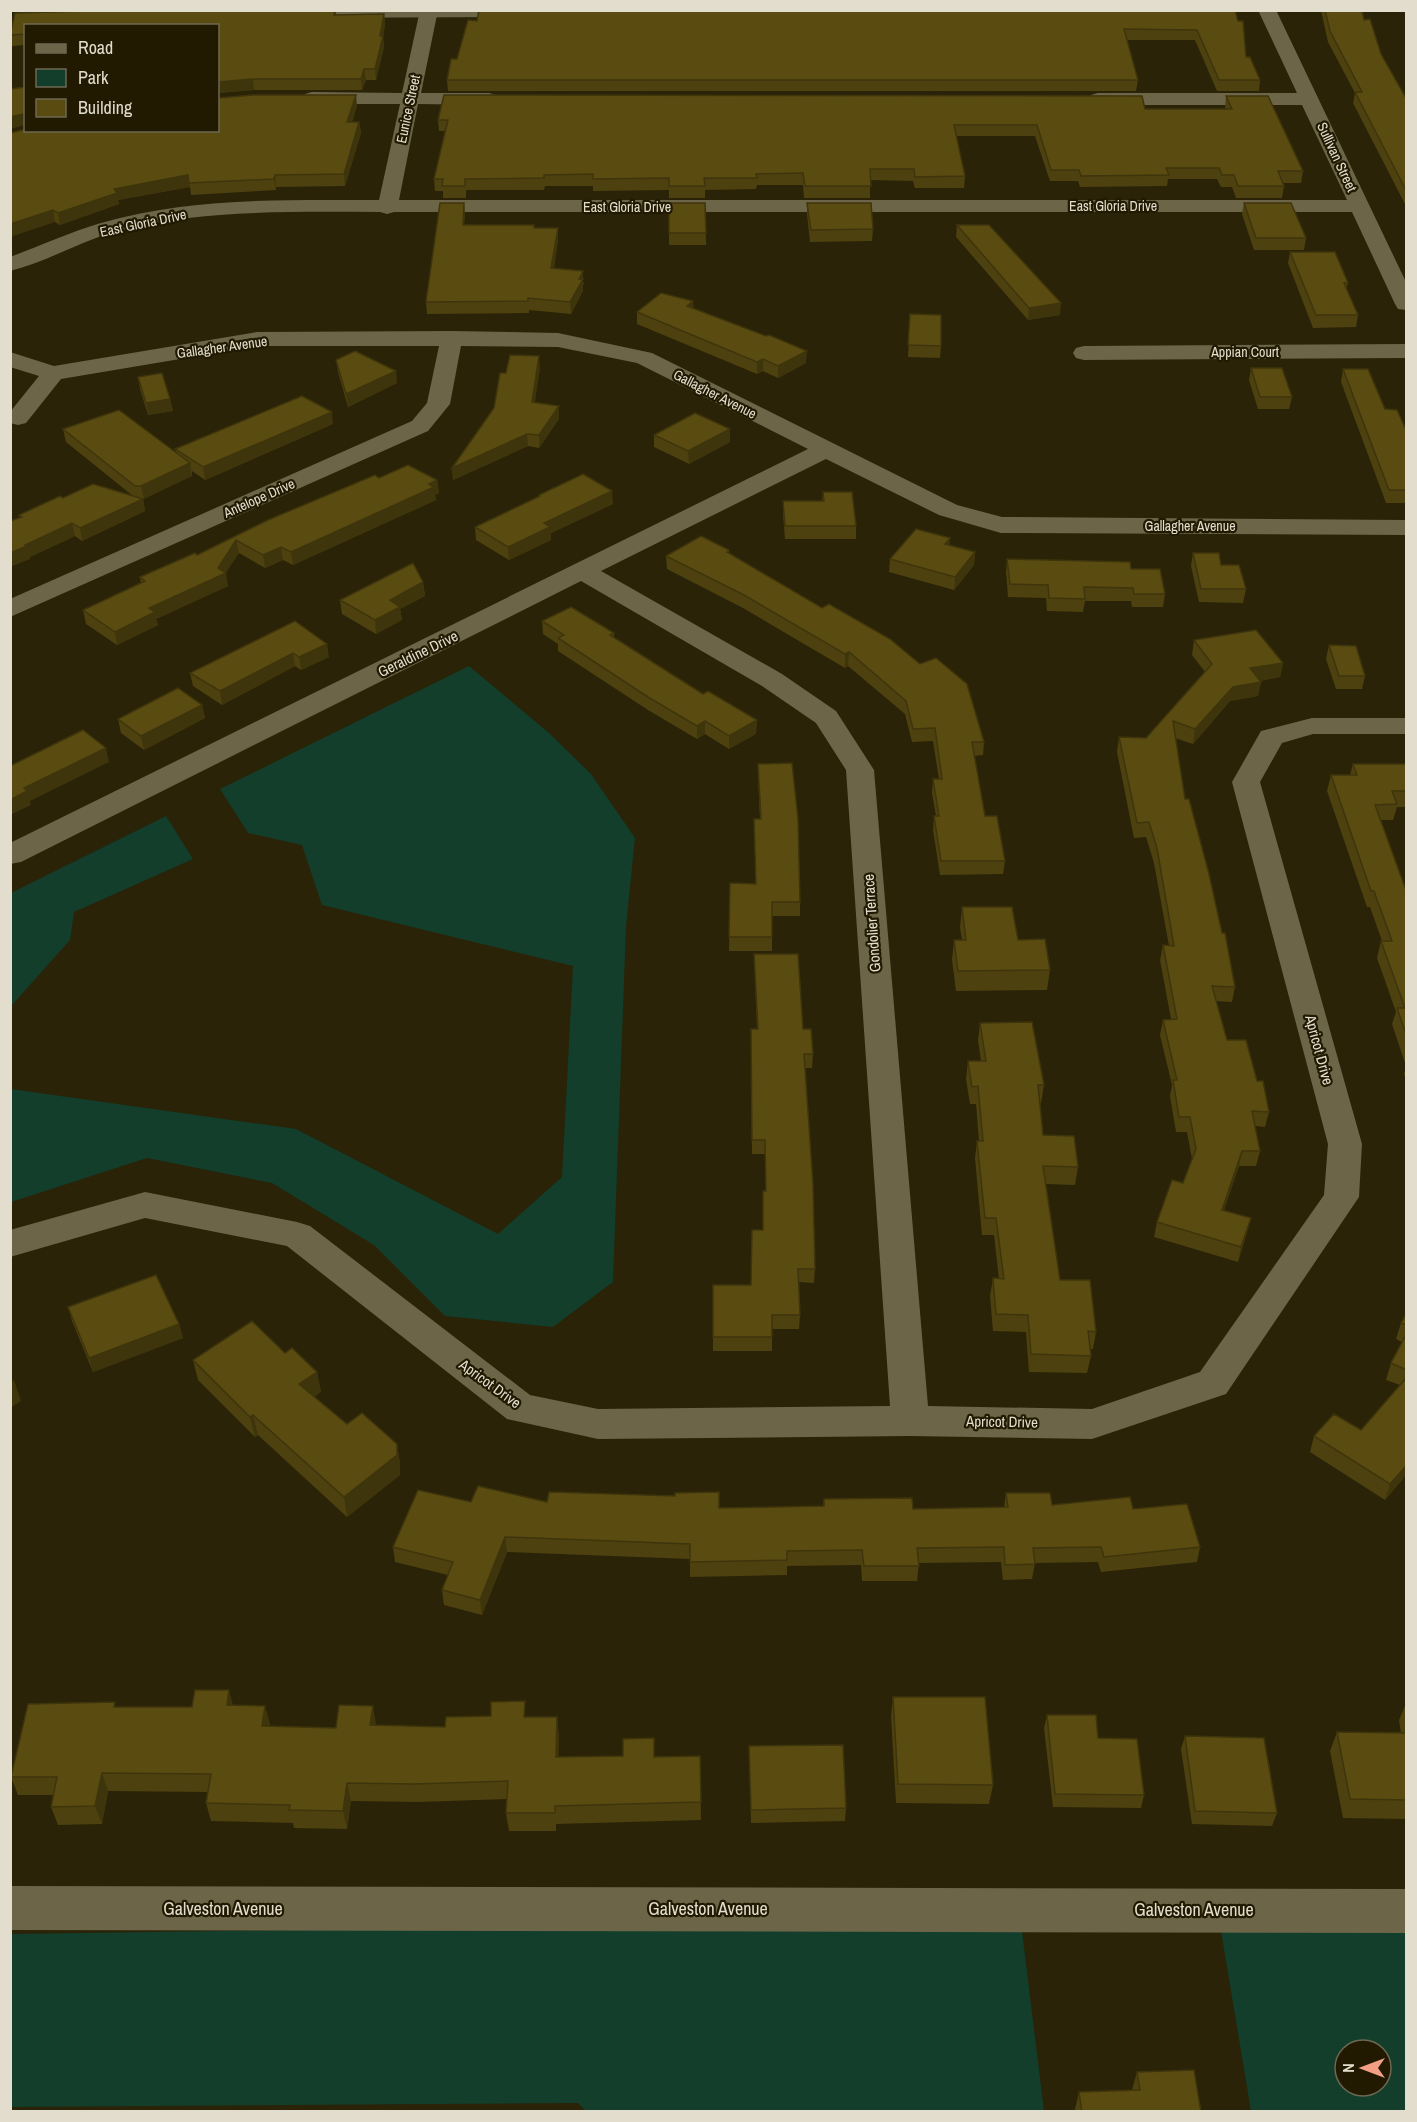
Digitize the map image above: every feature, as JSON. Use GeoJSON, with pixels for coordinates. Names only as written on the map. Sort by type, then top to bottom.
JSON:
{"type":"FeatureCollection","features":[{"type":"Feature","properties":{"kind":"street","name":"Sullivan Street"},"geometry":{"type":"LineString","coordinates":[[1267,10],[1407,304]]}},
{"type":"Feature","properties":{"kind":"street","name":"Eunice Street"},"geometry":{"type":"LineString","coordinates":[[387,208],[429,12]]}},
{"type":"Feature","properties":{"kind":"street"},"geometry":{"type":"LineString","coordinates":[[278,13],[544,12]]}},
{"type":"Feature","properties":{"kind":"street"},"geometry":{"type":"LineString","coordinates":[[290,98],[504,99]]}},
{"type":"Feature","properties":{"kind":"street"},"geometry":{"type":"LineString","coordinates":[[1085,99],[1310,99]]}},
{"type":"Feature","properties":{"kind":"street","name":"East Gloria Drive"},"geometry":{"type":"LineString","coordinates":[[10,265],[106,228],[169,214],[265,206],[387,208],[1360,206]]}},
{"type":"Feature","properties":{"kind":"street","name":"Antelope Drive"},"geometry":{"type":"LineString","coordinates":[[10,609],[420,426],[438,404],[452,338]]}},
{"type":"Feature","properties":{"kind":"street","name":"Gallagher Avenue"},"geometry":{"type":"LineString","coordinates":[[10,359],[53,374],[257,339],[558,340],[644,358],[948,510],[1001,525],[1407,528]]}},
{"type":"Feature","properties":{"kind":"street","name":"Appian Court"},"geometry":{"type":"LineString","coordinates":[[1084,353],[1407,351]]}},
{"type":"Feature","properties":{"kind":"street"},"geometry":{"type":"LineString","coordinates":[[18,418],[53,374]]}},
{"type":"Feature","properties":{"kind":"street","name":"Geraldine Drive"},"geometry":{"type":"LineString","coordinates":[[10,855],[584,572],[825,450]]}},
{"type":"Feature","properties":{"kind":"street","name":"Gondolier Terrace"},"geometry":{"type":"LineString","coordinates":[[584,572],[772,680],[826,717],[860,770],[910,1421]]}},
{"type":"Feature","properties":{"kind":"street","name":"Apricot Drive"},"geometry":{"type":"LineString","coordinates":[[10,1244],[144,1205],[297,1235],[520,1408],[598,1424],[910,1421],[1092,1424],[1213,1383],[1341,1197],[1345,1144],[1246,782],[1271,737],[1312,726],[1407,726]]}},
{"type":"Feature","properties":{"kind":"street","name":"Galveston Avenue"},"geometry":{"type":"LineString","coordinates":[[10,1908],[1407,1911]]}},
{"type":"Feature","properties":{"kind":"green space"},"geometry":{"type":"Polygon","coordinates":[[[469,666],[549,733],[591,774],[635,838],[626,926],[613,1282],[553,1327],[445,1316],[374,1245],[272,1183],[147,1158],[11,1202],[11,1089],[296,1129],[498,1234],[562,1177],[573,966],[322,905],[302,845],[248,833],[220,789],[469,666]]]}},
{"type":"Feature","properties":{"kind":"green space"},"geometry":{"type":"Polygon","coordinates":[[[166,816],[193,859],[74,912],[70,940],[11,1006],[11,893],[166,816]]]}},
{"type":"Feature","properties":{"kind":"green space"},"geometry":{"type":"Polygon","coordinates":[[[372,1929],[1022,1931],[1044,2111],[587,2112],[578,2103],[11,2107],[10,1934],[372,1929]]]}},
{"type":"Feature","properties":{"kind":"green space"},"geometry":{"type":"Polygon","coordinates":[[[1221,1931],[1406,1932],[1406,2111],[1251,2111],[1221,1931]]]}},
{"type":"Feature","properties":{"kind":"building"},"geometry":{"type":"Polygon","coordinates":[[[336,10],[334,15],[384,14],[380,36],[383,36],[375,69],[364,69],[361,79],[253,79],[219,82],[219,24],[24,24],[24,34],[10,35],[15,13],[336,10]]]}},
{"type":"Feature","properties":{"kind":"building"},"geometry":{"type":"Polygon","coordinates":[[[479,10],[1235,10],[1238,21],[1243,21],[1246,57],[1250,57],[1260,80],[1219,80],[1197,30],[1124,29],[1138,80],[447,80],[451,59],[457,59],[468,20],[477,21],[479,10]]]}},
{"type":"Feature","properties":{"kind":"building"},"geometry":{"type":"Polygon","coordinates":[[[1325,10],[1362,11],[1364,20],[1370,19],[1381,54],[1407,100],[1407,192],[1355,92],[1362,92],[1330,31],[1325,10]]]}},
{"type":"Feature","properties":{"kind":"building"},"geometry":{"type":"Polygon","coordinates":[[[24,87],[24,115],[10,117],[10,89],[24,87]]]}},
{"type":"Feature","properties":{"kind":"building"},"geometry":{"type":"Polygon","coordinates":[[[253,95],[356,95],[347,122],[359,122],[344,174],[275,175],[274,179],[189,183],[188,175],[114,189],[117,193],[58,213],[53,210],[10,224],[10,133],[24,130],[24,132],[219,132],[219,98],[253,95]]]}},
{"type":"Feature","properties":{"kind":"building"},"geometry":{"type":"Polygon","coordinates":[[[444,95],[1142,96],[1145,109],[1232,109],[1226,96],[1268,96],[1303,171],[1278,171],[1284,186],[1238,186],[1234,175],[1222,175],[1219,168],[1166,168],[1169,175],[1081,176],[1079,170],[1051,170],[1037,125],[954,125],[965,176],[915,177],[914,169],[870,169],[871,186],[805,186],[803,173],[756,174],[757,178],[704,178],[705,186],[669,186],[669,178],[593,179],[593,174],[544,175],[544,178],[465,179],[465,186],[442,186],[443,179],[434,179],[448,120],[438,120],[444,95]]]}},
{"type":"Feature","properties":{"kind":"building"},"geometry":{"type":"Polygon","coordinates":[[[440,203],[464,203],[463,225],[534,225],[534,228],[558,228],[551,268],[583,271],[579,279],[583,279],[570,302],[528,298],[528,301],[426,302],[440,203]]]}},
{"type":"Feature","properties":{"kind":"building"},"geometry":{"type":"Polygon","coordinates":[[[669,203],[705,203],[706,233],[669,233],[669,203]]]}},
{"type":"Feature","properties":{"kind":"building"},"geometry":{"type":"Polygon","coordinates":[[[807,203],[871,203],[873,229],[811,230],[807,203]]]}},
{"type":"Feature","properties":{"kind":"building"},"geometry":{"type":"Polygon","coordinates":[[[1244,203],[1291,203],[1306,238],[1256,238],[1244,203]]]}},
{"type":"Feature","properties":{"kind":"building"},"geometry":{"type":"Polygon","coordinates":[[[957,225],[989,225],[1061,303],[1029,308],[957,225]]]}},
{"type":"Feature","properties":{"kind":"building"},"geometry":{"type":"Polygon","coordinates":[[[1290,252],[1335,252],[1348,283],[1344,283],[1358,315],[1316,315],[1290,252]]]}},
{"type":"Feature","properties":{"kind":"building"},"geometry":{"type":"Polygon","coordinates":[[[661,293],[693,301],[687,306],[807,351],[778,366],[763,359],[757,362],[637,312],[661,293]]]}},
{"type":"Feature","properties":{"kind":"building"},"geometry":{"type":"Polygon","coordinates":[[[910,314],[941,315],[941,346],[908,345],[910,314]]]}},
{"type":"Feature","properties":{"kind":"building"},"geometry":{"type":"Polygon","coordinates":[[[355,351],[396,371],[346,394],[336,360],[355,351]]]}},
{"type":"Feature","properties":{"kind":"building"},"geometry":{"type":"Polygon","coordinates":[[[510,355],[539,356],[532,402],[559,406],[539,435],[527,434],[452,468],[494,408],[500,373],[506,373],[510,355]]]}},
{"type":"Feature","properties":{"kind":"building"},"geometry":{"type":"Polygon","coordinates":[[[1251,368],[1282,368],[1292,397],[1260,397],[1251,368]]]}},
{"type":"Feature","properties":{"kind":"building"},"geometry":{"type":"Polygon","coordinates":[[[1343,369],[1368,369],[1385,409],[1397,410],[1407,432],[1407,490],[1389,490],[1343,369]]]}},
{"type":"Feature","properties":{"kind":"building"},"geometry":{"type":"Polygon","coordinates":[[[162,373],[170,399],[146,403],[138,377],[162,373]]]}},
{"type":"Feature","properties":{"kind":"building"},"geometry":{"type":"Polygon","coordinates":[[[302,396],[332,412],[203,467],[175,449],[302,396]]]}},
{"type":"Feature","properties":{"kind":"building"},"geometry":{"type":"Polygon","coordinates":[[[119,410],[190,463],[141,486],[135,486],[63,429],[119,410]]]}},
{"type":"Feature","properties":{"kind":"building"},"geometry":{"type":"Polygon","coordinates":[[[695,413],[730,429],[688,451],[654,435],[695,413]]]}},
{"type":"Feature","properties":{"kind":"building"},"geometry":{"type":"Polygon","coordinates":[[[408,465],[437,480],[429,484],[434,487],[291,552],[281,547],[263,555],[236,540],[218,568],[226,573],[149,608],[155,612],[115,632],[83,610],[145,581],[140,577],[195,553],[197,555],[268,520],[375,475],[379,478],[408,465]]]}},
{"type":"Feature","properties":{"kind":"building"},"geometry":{"type":"Polygon","coordinates":[[[583,474],[612,491],[544,523],[550,527],[508,547],[475,527],[540,496],[583,474]]]}},
{"type":"Feature","properties":{"kind":"building"},"geometry":{"type":"Polygon","coordinates":[[[93,484],[143,499],[80,528],[72,523],[10,553],[10,521],[60,496],[63,498],[93,484]]]}},
{"type":"Feature","properties":{"kind":"building"},"geometry":{"type":"Polygon","coordinates":[[[823,492],[852,492],[856,526],[785,526],[783,501],[824,501],[823,492]]]}},
{"type":"Feature","properties":{"kind":"building"},"geometry":{"type":"Polygon","coordinates":[[[916,529],[950,538],[945,544],[975,552],[955,577],[890,559],[916,529]]]}},
{"type":"Feature","properties":{"kind":"building"},"geometry":{"type":"Polygon","coordinates":[[[701,536],[729,550],[727,552],[822,608],[829,604],[890,639],[920,664],[936,658],[967,684],[984,742],[972,742],[985,816],[997,816],[1005,861],[941,861],[934,816],[939,816],[933,779],[942,779],[935,728],[913,729],[906,701],[849,652],[845,654],[744,595],[666,556],[701,536]]]}},
{"type":"Feature","properties":{"kind":"building"},"geometry":{"type":"Polygon","coordinates":[[[1193,553],[1219,553],[1221,565],[1239,565],[1246,589],[1201,589],[1193,553]]]}},
{"type":"Feature","properties":{"kind":"building"},"geometry":{"type":"Polygon","coordinates":[[[1007,559],[1130,562],[1131,569],[1160,569],[1165,594],[1134,594],[1133,588],[1084,587],[1085,599],[1049,598],[1048,585],[1010,584],[1007,559]]]}},
{"type":"Feature","properties":{"kind":"building"},"geometry":{"type":"Polygon","coordinates":[[[413,563],[423,582],[390,600],[400,607],[375,620],[340,600],[413,563]]]}},
{"type":"Feature","properties":{"kind":"building"},"geometry":{"type":"Polygon","coordinates":[[[571,607],[614,633],[610,635],[703,694],[708,691],[757,720],[729,736],[705,721],[697,726],[648,697],[558,638],[564,635],[542,621],[571,607]]]}},
{"type":"Feature","properties":{"kind":"building"},"geometry":{"type":"Polygon","coordinates":[[[295,621],[327,644],[299,657],[293,653],[220,691],[190,673],[295,621]]]}},
{"type":"Feature","properties":{"kind":"building"},"geometry":{"type":"Polygon","coordinates":[[[1256,630],[1283,663],[1250,668],[1261,682],[1233,687],[1195,729],[1173,721],[1185,799],[1189,799],[1222,933],[1225,933],[1235,987],[1212,986],[1227,1040],[1246,1040],[1257,1081],[1263,1081],[1269,1112],[1252,1111],[1260,1151],[1242,1151],[1222,1210],[1251,1218],[1241,1247],[1157,1222],[1172,1180],[1183,1183],[1196,1149],[1190,1117],[1179,1117],[1173,1080],[1177,1080],[1163,1020],[1177,1019],[1163,945],[1174,946],[1157,848],[1149,822],[1137,823],[1119,737],[1146,738],[1212,664],[1194,640],[1256,630]]]}},
{"type":"Feature","properties":{"kind":"building"},"geometry":{"type":"Polygon","coordinates":[[[1329,645],[1356,646],[1365,676],[1339,676],[1329,645]]]}},
{"type":"Feature","properties":{"kind":"building"},"geometry":{"type":"Polygon","coordinates":[[[178,688],[202,705],[141,736],[118,719],[178,688]]]}},
{"type":"Feature","properties":{"kind":"building"},"geometry":{"type":"Polygon","coordinates":[[[83,730],[106,748],[24,788],[27,791],[10,800],[10,766],[83,730]]]}},
{"type":"Feature","properties":{"kind":"building"},"geometry":{"type":"Polygon","coordinates":[[[792,763],[798,819],[800,902],[772,902],[772,937],[729,937],[730,883],[756,884],[754,819],[761,819],[758,764],[792,763]]]}},
{"type":"Feature","properties":{"kind":"building"},"geometry":{"type":"Polygon","coordinates":[[[1353,764],[1407,764],[1407,791],[1392,791],[1397,804],[1375,805],[1407,893],[1407,1037],[1397,1008],[1405,1008],[1381,941],[1392,941],[1374,891],[1371,891],[1331,775],[1357,775],[1353,764]]]}},
{"type":"Feature","properties":{"kind":"building"},"geometry":{"type":"Polygon","coordinates":[[[962,907],[1012,907],[1018,940],[1045,939],[1050,970],[958,971],[954,940],[966,940],[962,907]]]}},
{"type":"Feature","properties":{"kind":"building"},"geometry":{"type":"Polygon","coordinates":[[[754,954],[798,954],[803,1029],[811,1029],[813,1054],[804,1054],[813,1184],[815,1269],[798,1269],[800,1315],[772,1315],[772,1337],[713,1337],[713,1285],[751,1285],[752,1230],[763,1230],[763,1191],[766,1191],[765,1140],[752,1140],[751,1029],[758,1029],[754,954]]]}},
{"type":"Feature","properties":{"kind":"building"},"geometry":{"type":"Polygon","coordinates":[[[1032,1022],[1044,1085],[1038,1085],[1043,1135],[1074,1136],[1078,1167],[1043,1166],[1060,1280],[1090,1280],[1096,1332],[1088,1331],[1091,1356],[1031,1354],[1028,1315],[996,1314],[993,1278],[1004,1279],[996,1218],[985,1218],[977,1141],[983,1141],[978,1086],[972,1087],[968,1061],[986,1061],[980,1023],[1032,1022]]]}},
{"type":"Feature","properties":{"kind":"building"},"geometry":{"type":"Polygon","coordinates":[[[156,1275],[179,1324],[89,1358],[68,1307],[156,1275]]]}},
{"type":"Feature","properties":{"kind":"building"},"geometry":{"type":"Polygon","coordinates":[[[1407,1313],[1407,1325],[1401,1323],[1407,1313]]]}},
{"type":"Feature","properties":{"kind":"building"},"geometry":{"type":"Polygon","coordinates":[[[252,1321],[285,1353],[292,1348],[317,1372],[299,1384],[347,1424],[362,1413],[397,1444],[397,1455],[344,1497],[253,1415],[250,1417],[193,1360],[252,1321]]]}},
{"type":"Feature","properties":{"kind":"building"},"geometry":{"type":"Polygon","coordinates":[[[1407,1333],[1407,1370],[1391,1363],[1407,1333]]]}},
{"type":"Feature","properties":{"kind":"building"},"geometry":{"type":"Polygon","coordinates":[[[1407,1377],[1407,1465],[1390,1484],[1314,1436],[1334,1414],[1361,1430],[1407,1377]]]}},
{"type":"Feature","properties":{"kind":"building"},"geometry":{"type":"Polygon","coordinates":[[[478,1486],[547,1502],[549,1492],[675,1496],[675,1493],[719,1492],[719,1508],[824,1506],[824,1499],[912,1498],[913,1509],[1008,1507],[1006,1493],[1050,1493],[1052,1505],[1130,1497],[1133,1509],[1187,1504],[1200,1547],[1104,1557],[1101,1547],[1033,1548],[1035,1564],[1005,1565],[1004,1547],[917,1548],[919,1566],[864,1566],[862,1550],[787,1551],[787,1560],[690,1562],[690,1544],[505,1537],[480,1600],[442,1590],[453,1562],[393,1547],[418,1490],[471,1502],[478,1486]]]}},
{"type":"Feature","properties":{"kind":"building"},"geometry":{"type":"Polygon","coordinates":[[[195,1690],[229,1690],[227,1705],[265,1706],[262,1726],[336,1728],[339,1705],[373,1706],[370,1725],[445,1727],[446,1717],[491,1716],[491,1702],[525,1701],[524,1717],[557,1717],[556,1757],[623,1756],[623,1739],[654,1738],[654,1757],[700,1756],[701,1802],[555,1806],[555,1813],[506,1813],[508,1781],[415,1784],[347,1783],[343,1811],[289,1810],[290,1805],[206,1803],[211,1774],[102,1773],[95,1806],[51,1807],[57,1777],[11,1777],[28,1704],[115,1702],[114,1707],[192,1707],[195,1690]]]}},
{"type":"Feature","properties":{"kind":"building"},"geometry":{"type":"Polygon","coordinates":[[[893,1697],[985,1697],[993,1785],[898,1784],[893,1697]]]}},
{"type":"Feature","properties":{"kind":"building"},"geometry":{"type":"Polygon","coordinates":[[[1047,1715],[1096,1715],[1098,1738],[1137,1739],[1144,1795],[1055,1794],[1047,1715]]]}},
{"type":"Feature","properties":{"kind":"building"},"geometry":{"type":"Polygon","coordinates":[[[1337,1732],[1407,1733],[1407,1800],[1350,1799],[1337,1732]]]}},
{"type":"Feature","properties":{"kind":"building"},"geometry":{"type":"Polygon","coordinates":[[[1185,1736],[1264,1738],[1277,1813],[1195,1811],[1185,1736]]]}},
{"type":"Feature","properties":{"kind":"building"},"geometry":{"type":"Polygon","coordinates":[[[843,1745],[846,1808],[751,1810],[749,1746],[843,1745]]]}},
{"type":"Feature","properties":{"kind":"building"},"geometry":{"type":"Polygon","coordinates":[[[1194,2070],[1201,2112],[1082,2112],[1079,2092],[1140,2090],[1137,2072],[1194,2070]]]}}]}
